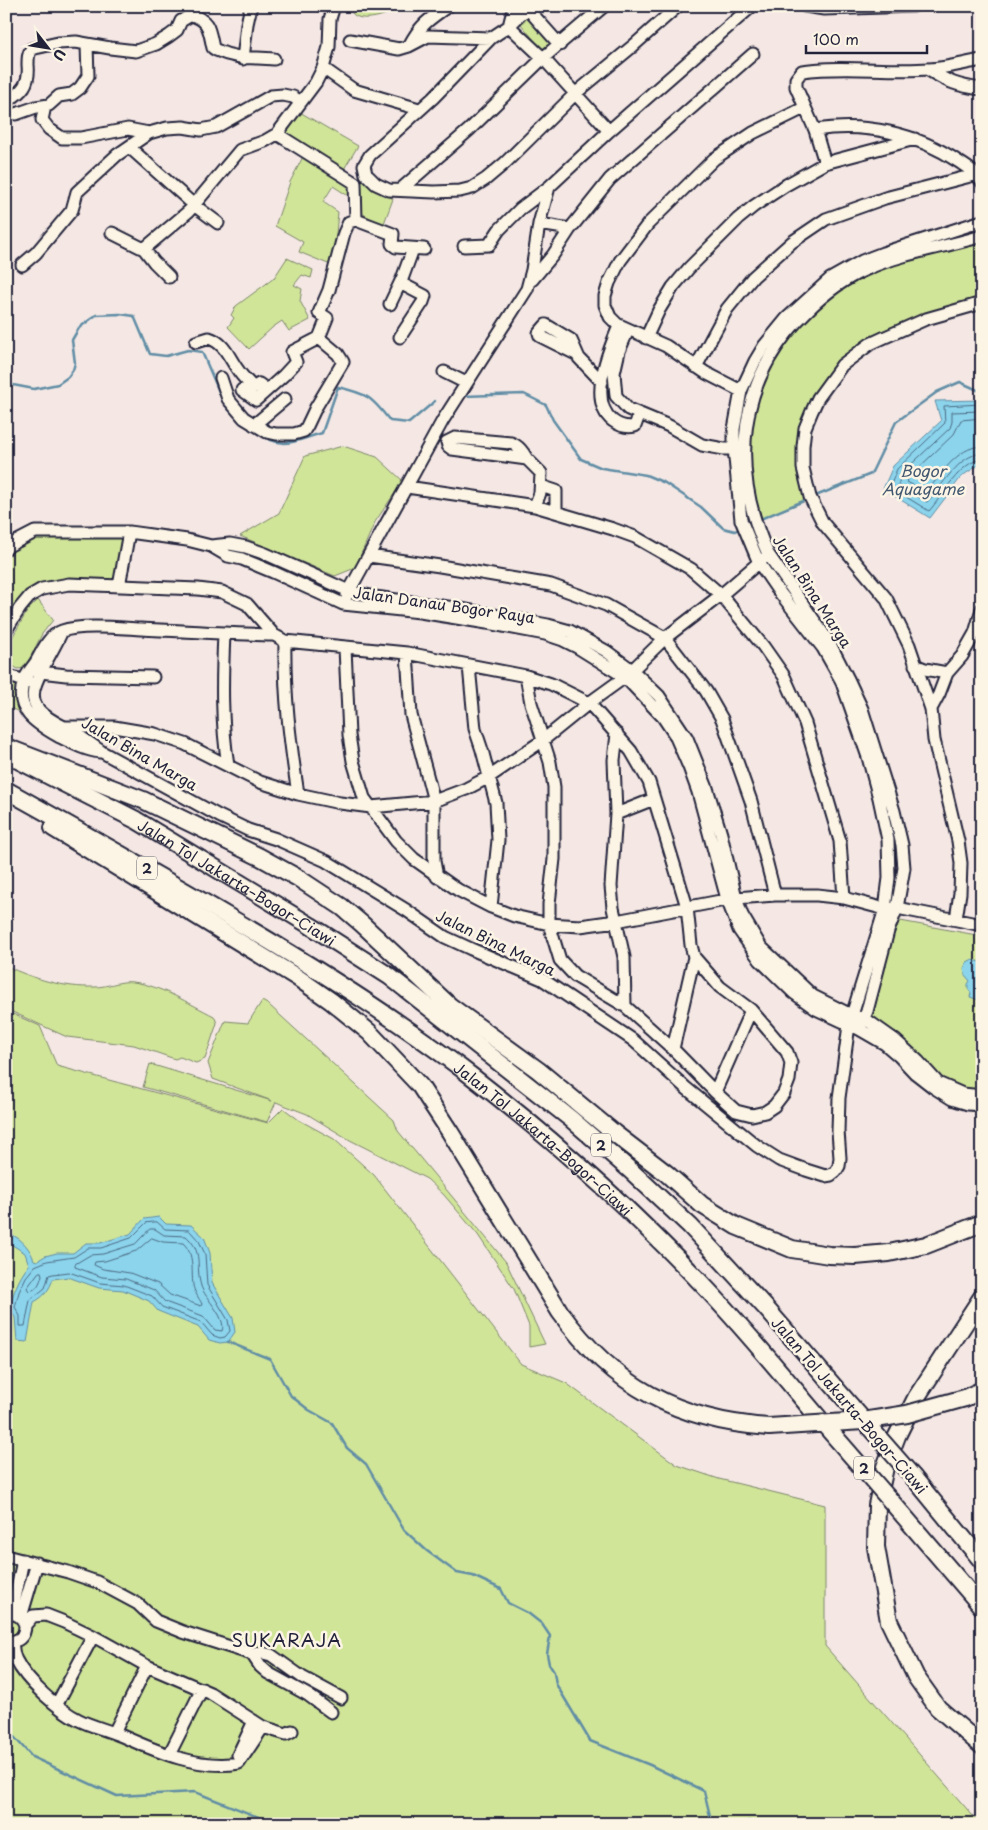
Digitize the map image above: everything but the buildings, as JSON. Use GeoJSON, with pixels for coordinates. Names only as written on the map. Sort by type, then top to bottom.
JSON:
{"type":"FeatureCollection","features":[{"type":"Feature","properties":{"kind":"highway"},"geometry":{"type":"LineString","coordinates":[[6,747],[143,800],[260,857],[298,878],[342,907],[450,1006],[538,1070],[666,1173],[702,1206],[736,1226],[792,1249],[829,1255],[855,1256],[889,1253],[926,1245],[982,1223]]}},
{"type":"Feature","properties":{"kind":"highway","name":"Jalan Tol Jakarta–Bogor–Ciawi"},"geometry":{"type":"LineString","coordinates":[[6,754],[136,820],[311,926],[389,976],[571,1119],[630,1170],[690,1226],[765,1308],[914,1478],[982,1561]]}},
{"type":"Feature","properties":{"kind":"highway","name":"Jalan Tol Jakarta–Bogor–Ciawi"},"geometry":{"type":"LineString","coordinates":[[6,790],[136,862],[285,950],[375,1007],[474,1078],[611,1194],[710,1293],[982,1607]]}},
{"type":"Feature","properties":{"kind":"highway"},"geometry":{"type":"LineString","coordinates":[[6,795],[41,821],[298,978],[331,1000],[370,1032],[420,1086],[573,1330],[604,1362],[630,1382],[663,1403],[737,1425],[769,1427],[863,1421],[907,1414],[965,1398],[982,1390]]}},
{"type":"Feature","properties":{"kind":"highway"},"geometry":{"type":"LineString","coordinates":[[982,1296],[916,1398],[897,1436],[885,1467],[876,1506],[876,1547],[889,1621],[916,1677],[938,1708],[982,1746]]}},
{"type":"Feature","properties":{"kind":"street"},"geometry":{"type":"LineString","coordinates":[[243,59],[251,6]]}},
{"type":"Feature","properties":{"kind":"street"},"geometry":{"type":"LineString","coordinates":[[144,249],[189,211],[240,150],[265,141],[277,134],[316,82],[324,68],[329,46],[330,19],[334,6]]}},
{"type":"Feature","properties":{"kind":"street"},"geometry":{"type":"LineString","coordinates":[[409,46],[416,32],[427,21],[448,6]]}},
{"type":"Feature","properties":{"kind":"street"},"geometry":{"type":"LineString","coordinates":[[509,26],[514,6]]}},
{"type":"Feature","properties":{"kind":"street"},"geometry":{"type":"LineString","coordinates":[[400,190],[469,130],[543,58],[604,6]]}},
{"type":"Feature","properties":{"kind":"street"},"geometry":{"type":"LineString","coordinates":[[560,45],[528,7],[509,26],[491,38],[433,98],[370,155],[364,164],[366,174],[376,184],[388,190],[460,191],[478,185],[505,163],[576,93],[678,6]]}},
{"type":"Feature","properties":{"kind":"street"},"geometry":{"type":"LineString","coordinates":[[464,246],[489,245],[499,230],[520,208],[548,187],[752,6]]}},
{"type":"Feature","properties":{"kind":"street"},"geometry":{"type":"LineString","coordinates":[[805,6],[824,9],[914,6]]}},
{"type":"Feature","properties":{"kind":"street"},"geometry":{"type":"LineString","coordinates":[[7,101],[18,94],[28,80],[28,58],[31,49],[58,43],[76,42],[87,45],[136,50],[156,44],[169,36],[177,30],[181,21],[192,15],[206,22],[214,49],[243,59],[274,59]]}},
{"type":"Feature","properties":{"kind":"street"},"geometry":{"type":"LineString","coordinates":[[509,26],[543,58],[609,131]]}},
{"type":"Feature","properties":{"kind":"street"},"geometry":{"type":"LineString","coordinates":[[350,40],[399,49],[428,36],[491,38]]}},
{"type":"Feature","properties":{"kind":"street"},"geometry":{"type":"LineString","coordinates":[[16,114],[49,105],[59,96],[72,94],[80,88],[88,76],[87,45]]}},
{"type":"Feature","properties":{"kind":"street"},"geometry":{"type":"LineString","coordinates":[[343,604],[443,420],[530,283],[553,255],[570,229],[610,179],[753,54]]}},
{"type":"Feature","properties":{"kind":"street"},"geometry":{"type":"LineString","coordinates":[[825,164],[815,130],[796,87],[796,79],[802,71],[866,68],[927,69],[982,60]]}},
{"type":"Feature","properties":{"kind":"street"},"geometry":{"type":"LineString","coordinates":[[324,68],[354,90],[420,109]]}},
{"type":"Feature","properties":{"kind":"street"},"geometry":{"type":"LineString","coordinates":[[927,69],[949,83],[982,89]]}},
{"type":"Feature","properties":{"kind":"street"},"geometry":{"type":"LineString","coordinates":[[22,265],[36,253],[72,210],[76,192],[117,155],[149,133],[167,128],[183,127],[201,130],[216,127],[271,96],[283,95],[293,97],[301,102]]}},
{"type":"Feature","properties":{"kind":"street"},"geometry":{"type":"LineString","coordinates":[[45,106],[42,120],[49,129],[62,138],[80,138],[128,129],[149,133]]}},
{"type":"Feature","properties":{"kind":"street"},"geometry":{"type":"LineString","coordinates":[[741,391],[696,367],[672,350],[624,328],[610,316],[605,305],[605,296],[620,261],[648,224],[714,159],[753,134],[804,108]]}},
{"type":"Feature","properties":{"kind":"street"},"geometry":{"type":"LineString","coordinates":[[815,130],[835,127],[863,127],[915,139],[946,154],[980,177]]}},
{"type":"Feature","properties":{"kind":"street"},"geometry":{"type":"LineString","coordinates":[[277,134],[355,183],[356,220]]}},
{"type":"Feature","properties":{"kind":"street"},"geometry":{"type":"LineString","coordinates":[[646,338],[659,310],[673,287],[738,218],[754,206],[786,185],[825,164],[915,139]]}},
{"type":"Feature","properties":{"kind":"street"},"geometry":{"type":"LineString","coordinates":[[129,147],[218,223]]}},
{"type":"Feature","properties":{"kind":"street"},"geometry":{"type":"LineString","coordinates":[[696,367],[727,309],[753,277],[792,242],[826,219],[858,206],[925,186],[980,177]]}},
{"type":"Feature","properties":{"kind":"street"},"geometry":{"type":"LineString","coordinates":[[530,283],[539,224],[548,187]]}},
{"type":"Feature","properties":{"kind":"street"},"geometry":{"type":"LineString","coordinates":[[242,390],[256,400],[284,376],[296,362],[292,352],[319,338],[327,318],[319,313],[335,273],[344,233],[349,222],[356,220],[393,234],[392,242],[396,247],[418,249],[390,304]]}},
{"type":"Feature","properties":{"kind":"street","name":"Jalan Bina Marga"},"geometry":{"type":"LineString","coordinates":[[856,1022],[885,909],[890,861],[888,840],[868,757],[842,680],[823,648],[759,563],[756,542],[756,518],[734,429],[741,391],[755,361],[774,332],[802,303],[830,279],[862,261],[982,221]]}},
{"type":"Feature","properties":{"kind":"street"},"geometry":{"type":"LineString","coordinates":[[539,224],[570,229]]}},
{"type":"Feature","properties":{"kind":"street"},"geometry":{"type":"LineString","coordinates":[[112,233],[144,249],[154,262],[170,277]]}},
{"type":"Feature","properties":{"kind":"street","name":"Jalan Bina Marga"},"geometry":{"type":"LineString","coordinates":[[29,683],[38,711],[85,739],[102,752],[219,816],[248,830],[326,861],[406,910],[445,937],[542,979],[632,1040],[756,1146],[779,1160],[825,1176],[836,1171],[839,1166],[838,1116],[846,1048],[897,908],[904,868],[902,845],[894,811],[862,709],[844,668],[829,642],[768,554],[756,542],[741,520],[739,448],[756,386],[764,368],[784,335],[814,304],[844,280],[870,268],[982,236]]}},
{"type":"Feature","properties":{"kind":"street"},"geometry":{"type":"LineString","coordinates":[[400,283],[425,296],[400,337]]}},
{"type":"Feature","properties":{"kind":"street"},"geometry":{"type":"LineString","coordinates":[[956,919],[960,892],[961,863],[958,841],[934,740],[931,708],[909,645],[886,598],[823,522],[810,497],[803,468],[803,446],[805,428],[818,398],[842,365],[870,344],[926,319],[982,303]]}},
{"type":"Feature","properties":{"kind":"street"},"geometry":{"type":"LineString","coordinates":[[624,328],[608,353],[602,382],[601,405],[607,416],[617,424],[630,428],[635,426],[639,415]]}},
{"type":"Feature","properties":{"kind":"street"},"geometry":{"type":"LineString","coordinates":[[624,328],[614,373],[616,396],[628,409],[669,426],[702,445],[724,449],[739,448]]}},
{"type":"Feature","properties":{"kind":"street"},"geometry":{"type":"LineString","coordinates":[[196,342],[208,338],[218,342],[253,388],[259,384],[267,390]]}},
{"type":"Feature","properties":{"kind":"street"},"geometry":{"type":"LineString","coordinates":[[221,378],[224,390],[231,404],[244,418],[267,432],[284,435],[299,433],[306,428],[316,407],[343,362],[338,354],[319,338]]}},
{"type":"Feature","properties":{"kind":"street"},"geometry":{"type":"LineString","coordinates":[[576,354],[602,382]]}},
{"type":"Feature","properties":{"kind":"street"},"geometry":{"type":"LineString","coordinates":[[444,372],[466,383]]}},
{"type":"Feature","properties":{"kind":"street"},"geometry":{"type":"LineString","coordinates":[[254,425],[285,399]]}},
{"type":"Feature","properties":{"kind":"street"},"geometry":{"type":"LineString","coordinates":[[527,460],[452,449],[448,446],[447,442],[455,438],[516,444],[527,460],[541,471],[539,499],[535,506]]}},
{"type":"Feature","properties":{"kind":"street"},"geometry":{"type":"LineString","coordinates":[[541,486],[556,491],[556,512]]}},
{"type":"Feature","properties":{"kind":"street"},"geometry":{"type":"LineString","coordinates":[[407,487],[535,506],[635,537],[691,569],[721,595],[763,646],[784,676],[802,716],[840,841],[844,898]]}},
{"type":"Feature","properties":{"kind":"street","name":"Jalan Danau Bogor Raya"},"geometry":{"type":"LineString","coordinates":[[6,549],[8,546],[35,532],[129,532],[187,540],[211,546],[228,556],[242,559],[274,572],[343,604],[420,612],[545,634],[577,647],[628,674]]}},
{"type":"Feature","properties":{"kind":"street"},"geometry":{"type":"LineString","coordinates":[[119,586],[129,532]]}},
{"type":"Feature","properties":{"kind":"street","name":"Jalan Danau Bogor Raya"},"geometry":{"type":"LineString","coordinates":[[211,546],[230,544],[246,547],[350,591],[375,597],[462,609],[548,625],[570,632],[606,651],[628,674],[663,717],[681,748],[698,792],[732,899],[762,947],[814,996],[856,1022],[901,1046],[938,1083],[963,1094],[982,1096]]}},
{"type":"Feature","properties":{"kind":"street"},"geometry":{"type":"LineString","coordinates":[[64,727],[114,727],[155,734],[185,744],[260,782],[298,794],[340,803],[371,807],[434,801],[466,789],[489,777],[542,741],[589,702],[628,674],[665,638],[721,595],[768,554]]}},
{"type":"Feature","properties":{"kind":"street"},"geometry":{"type":"LineString","coordinates":[[369,556],[552,585],[606,605],[665,638],[706,691],[722,719],[751,802],[775,895]]}},
{"type":"Feature","properties":{"kind":"street"},"geometry":{"type":"LineString","coordinates":[[6,630],[25,600],[42,589],[70,584],[198,590],[227,594],[247,604],[274,636]]}},
{"type":"Feature","properties":{"kind":"street"},"geometry":{"type":"LineString","coordinates":[[931,708],[939,694],[946,673],[962,656],[969,644],[980,621],[982,609]]}},
{"type":"Feature","properties":{"kind":"street"},"geometry":{"type":"LineString","coordinates":[[102,752],[92,751],[74,744],[34,722],[23,706],[22,694],[29,683],[46,644],[53,636],[62,631],[81,628],[113,627],[274,636],[285,641],[407,653],[526,676],[551,684],[589,702],[632,750],[648,782],[687,907],[694,957],[720,987],[751,1010],[787,1052],[791,1064],[789,1080],[784,1093],[774,1106],[765,1112],[752,1115],[736,1111],[673,1049],[625,1006],[575,976],[560,960],[550,924],[549,904],[554,859],[554,787],[550,762],[531,703],[526,676]]}},
{"type":"Feature","properties":{"kind":"street"},"geometry":{"type":"LineString","coordinates":[[29,683],[41,672],[62,631]]}},
{"type":"Feature","properties":{"kind":"street"},"geometry":{"type":"LineString","coordinates":[[224,634],[222,694],[228,765]]}},
{"type":"Feature","properties":{"kind":"street"},"geometry":{"type":"LineString","coordinates":[[285,641],[284,678],[289,737],[298,794]]}},
{"type":"Feature","properties":{"kind":"street"},"geometry":{"type":"LineString","coordinates":[[345,648],[350,744],[359,785],[364,798],[396,841],[414,859],[458,890],[492,907],[514,916],[550,924],[580,926],[732,899],[775,895],[817,895],[844,898],[885,909],[897,908],[982,925]]}},
{"type":"Feature","properties":{"kind":"street"},"geometry":{"type":"LineString","coordinates":[[407,653],[411,715],[434,801],[434,861],[437,876]]}},
{"type":"Feature","properties":{"kind":"street"},"geometry":{"type":"LineString","coordinates":[[915,665],[926,670],[946,673]]}},
{"type":"Feature","properties":{"kind":"street"},"geometry":{"type":"LineString","coordinates":[[469,666],[475,729],[496,803],[498,840],[492,907]]}},
{"type":"Feature","properties":{"kind":"street"},"geometry":{"type":"LineString","coordinates":[[41,672],[66,675],[153,677]]}},
{"type":"Feature","properties":{"kind":"street"},"geometry":{"type":"LineString","coordinates":[[6,675],[29,683]]}},
{"type":"Feature","properties":{"kind":"street"},"geometry":{"type":"LineString","coordinates":[[617,734],[614,760],[616,814],[611,886],[613,908],[624,957],[625,1006]]}},
{"type":"Feature","properties":{"kind":"street"},"geometry":{"type":"LineString","coordinates":[[616,814],[654,799]]}},
{"type":"Feature","properties":{"kind":"street"},"geometry":{"type":"LineString","coordinates":[[673,1049],[694,957]]}},
{"type":"Feature","properties":{"kind":"street"},"geometry":{"type":"LineString","coordinates":[[715,1092],[751,1010]]}},
{"type":"Feature","properties":{"kind":"street","name":"Jalan Danau Bogor Raya"},"geometry":{"type":"LineString","coordinates":[[856,1022],[899,1056],[915,1073],[952,1099],[968,1104],[982,1105]]}},
{"type":"Feature","properties":{"kind":"street"},"geometry":{"type":"LineString","coordinates":[[6,1556],[37,1563],[97,1582],[138,1604],[156,1622],[252,1654],[263,1653],[271,1655],[302,1677],[341,1698]]}},
{"type":"Feature","properties":{"kind":"street"},"geometry":{"type":"LineString","coordinates":[[23,1560],[13,1616],[23,1636],[9,1641],[19,1666],[44,1694],[56,1704],[79,1720],[95,1727],[169,1755],[219,1766],[241,1762],[258,1724]]}},
{"type":"Feature","properties":{"kind":"street"},"geometry":{"type":"LineString","coordinates":[[13,1616],[37,1563]]}},
{"type":"Feature","properties":{"kind":"street"},"geometry":{"type":"LineString","coordinates":[[13,1616],[46,1615],[93,1636],[147,1666],[202,1689],[234,1707],[258,1724],[286,1734],[292,1731]]}},
{"type":"Feature","properties":{"kind":"street"},"geometry":{"type":"LineString","coordinates":[[56,1704],[93,1636]]}},
{"type":"Feature","properties":{"kind":"street"},"geometry":{"type":"LineString","coordinates":[[252,1654],[260,1666],[268,1673],[308,1695],[331,1712]]}},
{"type":"Feature","properties":{"kind":"street"},"geometry":{"type":"LineString","coordinates":[[114,1733],[147,1666]]}},
{"type":"Feature","properties":{"kind":"street"},"geometry":{"type":"LineString","coordinates":[[169,1755],[202,1689]]}},
{"type":"Feature","properties":{"kind":"green space"},"geometry":{"type":"Polygon","coordinates":[[[351,6],[401,6],[390,13],[361,18],[351,12],[351,6]]]}},
{"type":"Feature","properties":{"kind":"green space"},"geometry":{"type":"Polygon","coordinates":[[[529,15],[554,45],[545,53],[520,23],[529,15]]]}},
{"type":"Feature","properties":{"kind":"green space"},"geometry":{"type":"Polygon","coordinates":[[[298,111],[358,146],[344,169],[393,199],[383,226],[355,209],[353,199],[333,186],[323,202],[338,212],[333,266],[299,252],[303,242],[275,226],[290,182],[307,149],[285,134],[298,111]]]}},
{"type":"Feature","properties":{"kind":"green space"},"geometry":{"type":"Polygon","coordinates":[[[982,236],[982,303],[926,319],[842,365],[805,428],[811,499],[757,520],[745,438],[775,348],[844,281],[982,236]]]}},
{"type":"Feature","properties":{"kind":"green space"},"geometry":{"type":"Polygon","coordinates":[[[287,258],[313,270],[311,278],[302,275],[294,285],[302,289],[300,301],[310,320],[289,331],[282,321],[249,349],[228,327],[234,318],[231,315],[236,306],[274,278],[287,258]]]}},
{"type":"Feature","properties":{"kind":"green space"},"geometry":{"type":"Polygon","coordinates":[[[343,446],[377,457],[403,481],[375,522],[355,568],[335,576],[240,536],[279,513],[305,456],[343,446]]]}},
{"type":"Feature","properties":{"kind":"green space"},"geometry":{"type":"Polygon","coordinates":[[[35,532],[129,532],[119,586],[42,589],[6,630],[6,549],[35,532]]]}},
{"type":"Feature","properties":{"kind":"green space"},"geometry":{"type":"Polygon","coordinates":[[[38,600],[53,620],[42,634],[25,668],[18,669],[6,662],[6,648],[28,610],[38,600]]]}},
{"type":"Feature","properties":{"kind":"green space"},"geometry":{"type":"Polygon","coordinates":[[[6,675],[24,682],[30,717],[6,706],[6,675]]]}},
{"type":"Feature","properties":{"kind":"green space"},"geometry":{"type":"Polygon","coordinates":[[[895,920],[982,936],[982,1093],[970,1093],[938,1080],[869,1019],[895,920]]]}},
{"type":"Feature","properties":{"kind":"green space"},"geometry":{"type":"Polygon","coordinates":[[[6,966],[38,979],[72,986],[95,987],[133,982],[153,987],[174,996],[214,1016],[217,1023],[205,1059],[196,1063],[180,1057],[175,1059],[134,1045],[67,1037],[6,1009],[6,966]]]}},
{"type":"Feature","properties":{"kind":"green space"},"geometry":{"type":"Polygon","coordinates":[[[262,1001],[269,1005],[394,1120],[398,1131],[506,1262],[545,1344],[529,1347],[529,1326],[514,1289],[478,1235],[444,1195],[427,1179],[350,1140],[307,1114],[276,1102],[267,1122],[143,1087],[150,1064],[272,1101],[213,1079],[208,1063],[225,1021],[248,1023],[262,1001]]]}},
{"type":"Feature","properties":{"kind":"green space"},"geometry":{"type":"Polygon","coordinates":[[[6,1011],[40,1026],[57,1066],[268,1123],[283,1108],[299,1120],[334,1139],[374,1175],[521,1364],[566,1383],[677,1465],[719,1479],[825,1505],[825,1646],[980,1824],[6,1824],[6,1011]]]}},
{"type":"Feature","properties":{"kind":"water","name":"Bogor Aquagame"},"geometry":{"type":"Polygon","coordinates":[[[982,400],[982,463],[962,476],[930,518],[883,489],[893,466],[941,421],[935,401],[982,400]]]}},
{"type":"Feature","properties":{"kind":"water"},"geometry":{"type":"Polygon","coordinates":[[[971,960],[982,962],[982,1001],[970,997],[971,993],[968,989],[968,984],[970,981],[965,975],[964,968],[967,962],[971,960]]]}},
{"type":"Feature","properties":{"kind":"water"},"geometry":{"type":"Polygon","coordinates":[[[159,1217],[166,1224],[191,1225],[204,1237],[210,1253],[212,1283],[233,1318],[235,1332],[228,1342],[220,1343],[209,1340],[198,1327],[158,1311],[149,1301],[123,1290],[99,1288],[68,1277],[53,1279],[46,1292],[34,1302],[27,1342],[17,1341],[15,1317],[9,1310],[16,1286],[29,1265],[25,1253],[6,1241],[6,1233],[20,1240],[30,1251],[34,1260],[37,1261],[45,1256],[57,1253],[73,1253],[86,1243],[100,1243],[130,1234],[144,1219],[159,1217]]]}},
{"type":"Feature","properties":{"kind":"waterway"},"geometry":{"type":"LineString","coordinates":[[6,387],[13,385],[34,389],[58,384],[68,377],[73,370],[75,363],[72,340],[79,328],[96,315],[120,314],[134,316],[150,354],[166,356],[188,350],[202,352],[223,401]]}},
{"type":"Feature","properties":{"kind":"waterway"},"geometry":{"type":"LineString","coordinates":[[813,497],[871,474],[896,422],[937,392],[960,382],[982,392]]}},
{"type":"Feature","properties":{"kind":"waterway"},"geometry":{"type":"LineString","coordinates":[[256,432],[266,438],[282,443],[289,443],[322,433],[338,387],[368,397],[390,421],[409,423],[435,401]]}},
{"type":"Feature","properties":{"kind":"waterway"},"geometry":{"type":"LineString","coordinates":[[464,396],[524,394],[546,405],[553,420],[581,459],[602,468],[646,475],[665,483],[701,507],[723,528],[735,531],[741,528]]}},
{"type":"Feature","properties":{"kind":"waterway"},"geometry":{"type":"LineString","coordinates":[[226,406],[239,420]]}},
{"type":"Feature","properties":{"kind":"waterway"},"geometry":{"type":"LineString","coordinates":[[758,520],[808,499]]}},
{"type":"Feature","properties":{"kind":"waterway"},"geometry":{"type":"LineString","coordinates":[[228,1342],[270,1359],[291,1396],[309,1410],[332,1423],[347,1448],[366,1464],[404,1530],[427,1551],[457,1573],[473,1576],[501,1589],[508,1603],[528,1613],[542,1624],[550,1636],[547,1654],[549,1664],[554,1672],[556,1684],[590,1741],[650,1765],[704,1791],[712,1824]]}},
{"type":"Feature","properties":{"kind":"waterway"},"geometry":{"type":"LineString","coordinates":[[6,1728],[32,1757],[117,1796],[195,1792],[276,1824]]}},
{"type":"Feature","properties":{"kind":"waterway"},"geometry":{"type":"LineString","coordinates":[[745,1824],[748,1821],[757,1824]]}},
{"type":"Feature","properties":{"kind":"district","name":"SUKARAJA"},"geometry":{"type":"Point","coordinates":[287,1639]}}]}
